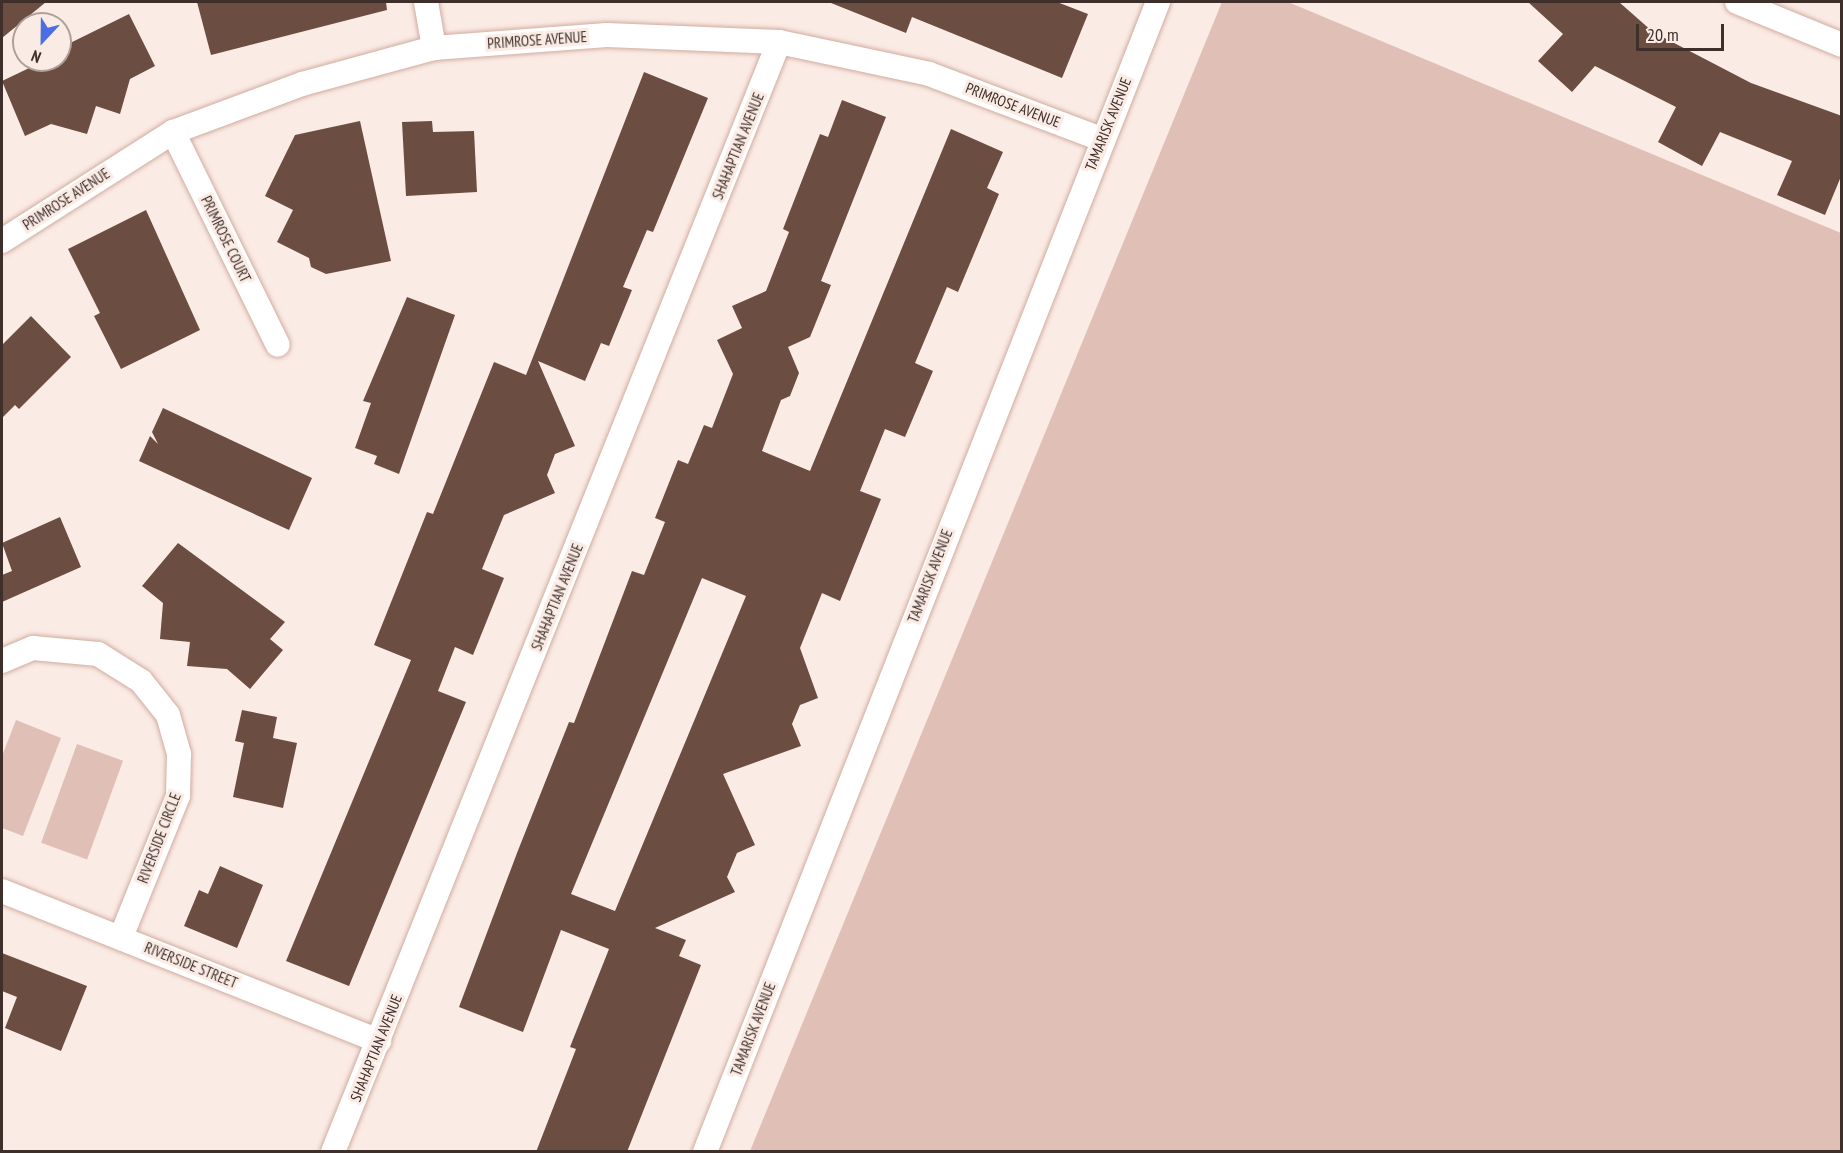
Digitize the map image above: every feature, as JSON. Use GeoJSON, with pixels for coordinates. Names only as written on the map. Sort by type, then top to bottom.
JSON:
{"type":"FeatureCollection","features":[{"type":"Feature","properties":{"kind":"street"},"geometry":{"type":"LineString","coordinates":[[426,2],[434,48]]}},
{"type":"Feature","properties":{"kind":"street","name":"TAMARISK AVENUE"},"geometry":{"type":"LineString","coordinates":[[705,1152],[1101,139],[1158,2]]}},
{"type":"Feature","properties":{"kind":"street"},"geometry":{"type":"LineString","coordinates":[[1737,2],[1842,45]]}},
{"type":"Feature","properties":{"kind":"street","name":"PRIMROSE AVENUE"},"geometry":{"type":"LineString","coordinates":[[2,241],[173,132],[302,84],[434,48],[607,35],[779,42],[929,74],[1101,139]]}},
{"type":"Feature","properties":{"kind":"street","name":"SHAHAPTIAN AVENUE"},"geometry":{"type":"LineString","coordinates":[[333,1152],[779,42]]}},
{"type":"Feature","properties":{"kind":"street","name":"PRIMROSE COURT"},"geometry":{"type":"LineString","coordinates":[[173,132],[278,345]]}},
{"type":"Feature","properties":{"kind":"street","name":"RIVERSIDE CIRCLE"},"geometry":{"type":"LineString","coordinates":[[2,661],[33,648],[98,654],[141,681],[168,716],[179,754],[178,795],[120,937]]}},
{"type":"Feature","properties":{"kind":"street","name":"RIVERSIDE STREET"},"geometry":{"type":"LineString","coordinates":[[2,891],[379,1041]]}},
{"type":"Feature","properties":{"kind":"shaded area"},"geometry":{"type":"Polygon","coordinates":[[[1222,2],[1288,2],[1841,233],[1841,1151],[750,1151],[1222,2]]]}},
{"type":"Feature","properties":{"kind":"shaded area"},"geometry":{"type":"Polygon","coordinates":[[[16,720],[61,738],[23,836],[2,828],[2,756],[16,720]]]}},
{"type":"Feature","properties":{"kind":"shaded area"},"geometry":{"type":"Polygon","coordinates":[[[77,744],[123,761],[87,859],[41,843],[77,744]]]}},
{"type":"Feature","properties":{"kind":"building"},"geometry":{"type":"Polygon","coordinates":[[[2,2],[46,2],[34,12],[12,12],[12,30],[2,38],[2,2]]]}},
{"type":"Feature","properties":{"kind":"building"},"geometry":{"type":"Polygon","coordinates":[[[197,2],[386,2],[387,10],[211,55],[197,2]]]}},
{"type":"Feature","properties":{"kind":"building"},"geometry":{"type":"Polygon","coordinates":[[[1057,2],[1088,14],[1062,78],[912,17],[906,33],[831,3],[1057,2]]]}},
{"type":"Feature","properties":{"kind":"building"},"geometry":{"type":"Polygon","coordinates":[[[1528,2],[1619,2],[1653,32],[1751,83],[1842,116],[1842,174],[1825,215],[1777,195],[1792,161],[1720,132],[1702,166],[1658,142],[1676,107],[1595,66],[1572,92],[1538,61],[1563,34],[1528,2]]]}},
{"type":"Feature","properties":{"kind":"building"},"geometry":{"type":"Polygon","coordinates":[[[129,14],[155,66],[130,79],[120,114],[96,106],[87,134],[51,124],[25,136],[2,81],[21,72],[72,72],[72,42],[129,14]]]}},
{"type":"Feature","properties":{"kind":"building"},"geometry":{"type":"Polygon","coordinates":[[[644,72],[708,98],[653,232],[647,230],[623,287],[632,290],[609,346],[601,343],[585,381],[538,361],[575,446],[555,454],[547,475],[555,493],[504,515],[482,569],[504,578],[473,655],[455,647],[438,691],[466,702],[349,986],[286,961],[411,660],[374,645],[427,512],[433,514],[494,362],[526,375],[644,72]]]}},
{"type":"Feature","properties":{"kind":"building"},"geometry":{"type":"Polygon","coordinates":[[[842,100],[886,117],[821,281],[831,285],[810,337],[788,347],[799,373],[790,396],[781,400],[762,451],[810,471],[951,129],[1003,152],[987,188],[999,194],[958,292],[947,287],[915,363],[933,371],[905,437],[885,429],[860,491],[881,499],[840,601],[822,593],[800,648],[818,698],[800,705],[792,724],[801,746],[723,774],[755,845],[737,853],[727,877],[735,892],[655,928],[686,940],[679,956],[701,965],[627,1152],[536,1152],[576,1049],[570,1047],[609,949],[561,930],[523,1032],[459,1007],[517,853],[569,722],[574,723],[632,571],[644,575],[665,522],[655,518],[678,460],[688,464],[704,425],[712,428],[733,374],[717,340],[742,328],[732,306],[766,291],[789,232],[783,229],[820,134],[828,137],[842,100]],[[702,578],[571,894],[615,911],[746,596],[702,578]]]}},
{"type":"Feature","properties":{"kind":"building"},"geometry":{"type":"Polygon","coordinates":[[[360,121],[391,261],[326,274],[311,267],[309,258],[277,242],[293,210],[265,196],[295,135],[360,121]]]}},
{"type":"Feature","properties":{"kind":"building"},"geometry":{"type":"Polygon","coordinates":[[[432,121],[433,132],[474,131],[477,192],[406,196],[402,122],[432,121]]]}},
{"type":"Feature","properties":{"kind":"building"},"geometry":{"type":"Polygon","coordinates":[[[146,210],[200,330],[121,369],[94,316],[100,313],[68,249],[146,210]]]}},
{"type":"Feature","properties":{"kind":"building"},"geometry":{"type":"Polygon","coordinates":[[[407,297],[455,315],[399,474],[374,464],[377,456],[355,448],[371,403],[363,401],[407,297]]]}},
{"type":"Feature","properties":{"kind":"building"},"geometry":{"type":"Polygon","coordinates":[[[31,316],[71,357],[19,409],[15,405],[2,418],[2,345],[31,316]]]}},
{"type":"Feature","properties":{"kind":"building"},"geometry":{"type":"Polygon","coordinates":[[[163,408],[312,478],[289,530],[139,461],[150,436],[158,444],[152,432],[163,408]]]}},
{"type":"Feature","properties":{"kind":"building"},"geometry":{"type":"Polygon","coordinates":[[[60,517],[81,567],[2,602],[2,575],[12,571],[2,543],[60,517]]]}},
{"type":"Feature","properties":{"kind":"building"},"geometry":{"type":"Polygon","coordinates":[[[178,543],[285,622],[270,639],[283,650],[250,689],[227,669],[187,666],[190,642],[160,639],[163,603],[142,586],[178,543]]]}},
{"type":"Feature","properties":{"kind":"building"},"geometry":{"type":"Polygon","coordinates":[[[242,710],[277,717],[273,738],[297,743],[283,808],[233,797],[244,743],[235,741],[242,710]]]}},
{"type":"Feature","properties":{"kind":"building"},"geometry":{"type":"Polygon","coordinates":[[[220,866],[263,885],[237,948],[184,926],[199,890],[208,894],[220,866]]]}},
{"type":"Feature","properties":{"kind":"building"},"geometry":{"type":"Polygon","coordinates":[[[2,953],[87,986],[61,1051],[5,1028],[17,997],[2,991],[2,953]]]}}]}
